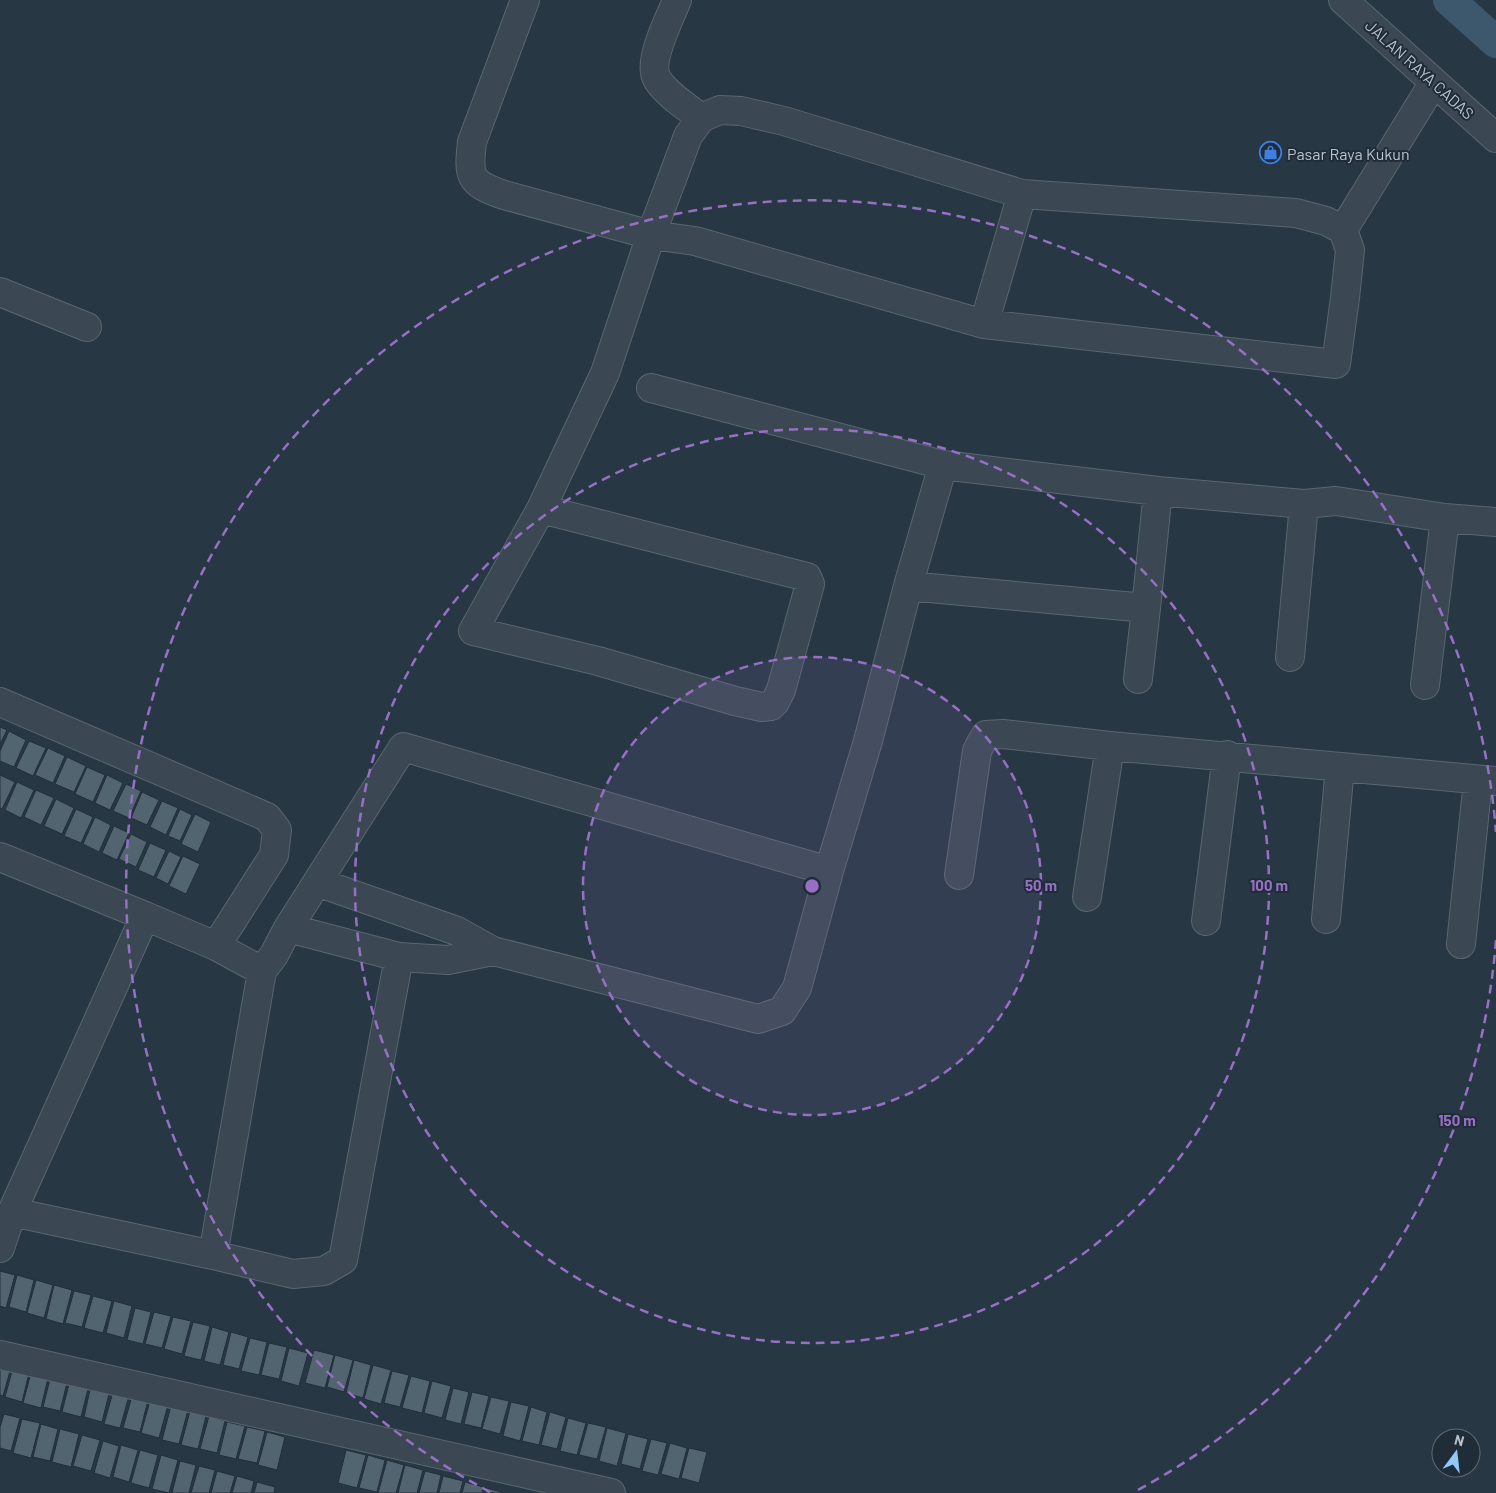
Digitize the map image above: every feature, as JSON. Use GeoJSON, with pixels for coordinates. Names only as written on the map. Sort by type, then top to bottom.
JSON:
{"type":"FeatureCollection","features":[{"type":"Feature","properties":{"kind":"street"},"geometry":{"type":"LineString","coordinates":[[525,0],[472,142],[470,163],[471,172],[476,182],[483,188],[504,195],[651,234],[695,241],[984,324],[1336,364],[1350,250],[1343,230],[1326,221],[1296,213],[1022,194],[784,121],[741,111],[720,110],[701,118],[688,136],[651,234],[605,373],[542,509],[473,631],[598,661],[735,701],[762,707],[771,706],[775,702],[781,690],[810,584],[807,577],[542,509]]}},
{"type":"Feature","properties":{"kind":"street"},"geometry":{"type":"LineString","coordinates":[[677,0],[656,56],[656,77],[666,89],[701,118]]}},
{"type":"Feature","properties":{"kind":"street","name":"JALAN RAYA CADAS"},"geometry":{"type":"LineString","coordinates":[[1343,0],[1496,138]]}},
{"type":"Feature","properties":{"kind":"street"},"geometry":{"type":"LineString","coordinates":[[1343,230],[1434,82]]}},
{"type":"Feature","properties":{"kind":"street"},"geometry":{"type":"LineString","coordinates":[[984,324],[1022,194]]}},
{"type":"Feature","properties":{"kind":"street"},"geometry":{"type":"LineString","coordinates":[[0,292],[87,327]]}},
{"type":"Feature","properties":{"kind":"street"},"geometry":{"type":"LineString","coordinates":[[652,388],[943,465],[1158,491],[1304,504],[1336,501],[1445,518],[1496,522]]}},
{"type":"Feature","properties":{"kind":"street"},"geometry":{"type":"LineString","coordinates":[[317,882],[457,930],[493,951],[758,1019],[782,1011],[797,988],[829,871],[868,741],[908,586],[943,465]]}},
{"type":"Feature","properties":{"kind":"street"},"geometry":{"type":"LineString","coordinates":[[1138,679],[1158,491]]}},
{"type":"Feature","properties":{"kind":"street"},"geometry":{"type":"LineString","coordinates":[[1290,657],[1304,504]]}},
{"type":"Feature","properties":{"kind":"street"},"geometry":{"type":"LineString","coordinates":[[1425,685],[1445,518]]}},
{"type":"Feature","properties":{"kind":"street"},"geometry":{"type":"LineString","coordinates":[[908,586],[1146,608]]}},
{"type":"Feature","properties":{"kind":"street"},"geometry":{"type":"LineString","coordinates":[[0,702],[267,817],[277,830],[274,855],[216,946]]}},
{"type":"Feature","properties":{"kind":"street"},"geometry":{"type":"LineString","coordinates":[[960,875],[978,751],[986,735],[1003,734],[1110,746],[1227,755],[1487,780],[1461,944]]}},
{"type":"Feature","properties":{"kind":"street"},"geometry":{"type":"LineString","coordinates":[[1087,897],[1110,746]]}},
{"type":"Feature","properties":{"kind":"street"},"geometry":{"type":"LineString","coordinates":[[213,1255],[262,971],[274,955],[288,928],[403,747],[829,871]]}},
{"type":"Feature","properties":{"kind":"street"},"geometry":{"type":"LineString","coordinates":[[1206,921],[1227,755]]}},
{"type":"Feature","properties":{"kind":"street"},"geometry":{"type":"LineString","coordinates":[[1326,918],[1340,767]]}},
{"type":"Feature","properties":{"kind":"street"},"geometry":{"type":"LineString","coordinates":[[1,860],[216,946],[262,971]]}},
{"type":"Feature","properties":{"kind":"street"},"geometry":{"type":"LineString","coordinates":[[0,1248],[12,1212],[145,916]]}},
{"type":"Feature","properties":{"kind":"street"},"geometry":{"type":"LineString","coordinates":[[288,928],[399,957],[448,960],[493,951]]}},
{"type":"Feature","properties":{"kind":"street"},"geometry":{"type":"LineString","coordinates":[[12,1212],[293,1274],[324,1271],[343,1260],[399,957]]}},
{"type":"Feature","properties":{"kind":"street"},"geometry":{"type":"LineString","coordinates":[[0,1355],[611,1493]]}},
{"type":"Feature","properties":{"kind":"building"},"geometry":{"type":"Polygon","coordinates":[[[0,727],[7,730],[0,744],[0,727]]]}},
{"type":"Feature","properties":{"kind":"building"},"geometry":{"type":"Polygon","coordinates":[[[9,731],[26,740],[14,767],[0,761],[0,751],[9,731]]]}},
{"type":"Feature","properties":{"kind":"building"},"geometry":{"type":"Polygon","coordinates":[[[29,741],[46,748],[33,776],[16,768],[29,741]]]}},
{"type":"Feature","properties":{"kind":"building"},"geometry":{"type":"Polygon","coordinates":[[[48,748],[65,756],[53,783],[35,775],[48,748]]]}},
{"type":"Feature","properties":{"kind":"building"},"geometry":{"type":"Polygon","coordinates":[[[67,757],[86,766],[74,792],[55,784],[67,757]]]}},
{"type":"Feature","properties":{"kind":"building"},"geometry":{"type":"Polygon","coordinates":[[[87,767],[105,775],[93,802],[75,794],[87,767]]]}},
{"type":"Feature","properties":{"kind":"building"},"geometry":{"type":"Polygon","coordinates":[[[0,775],[15,782],[2,809],[0,808],[0,775]]]}},
{"type":"Feature","properties":{"kind":"building"},"geometry":{"type":"Polygon","coordinates":[[[107,775],[123,783],[110,810],[95,803],[107,775]]]}},
{"type":"Feature","properties":{"kind":"building"},"geometry":{"type":"Polygon","coordinates":[[[17,782],[34,790],[21,818],[5,810],[17,782]]]}},
{"type":"Feature","properties":{"kind":"building"},"geometry":{"type":"Polygon","coordinates":[[[126,784],[141,791],[129,818],[113,811],[126,784]]]}},
{"type":"Feature","properties":{"kind":"building"},"geometry":{"type":"Polygon","coordinates":[[[36,790],[54,798],[41,825],[24,817],[36,790]]]}},
{"type":"Feature","properties":{"kind":"building"},"geometry":{"type":"Polygon","coordinates":[[[142,792],[159,800],[147,825],[131,818],[142,792]]]}},
{"type":"Feature","properties":{"kind":"building"},"geometry":{"type":"Polygon","coordinates":[[[56,799],[74,808],[62,834],[44,826],[56,799]]]}},
{"type":"Feature","properties":{"kind":"building"},"geometry":{"type":"Polygon","coordinates":[[[162,801],[178,808],[166,835],[150,827],[162,801]]]}},
{"type":"Feature","properties":{"kind":"building"},"geometry":{"type":"Polygon","coordinates":[[[76,809],[93,817],[81,843],[64,836],[76,809]]]}},
{"type":"Feature","properties":{"kind":"building"},"geometry":{"type":"Polygon","coordinates":[[[180,809],[192,815],[180,841],[168,836],[180,809]]]}},
{"type":"Feature","properties":{"kind":"building"},"geometry":{"type":"Polygon","coordinates":[[[195,814],[211,822],[198,852],[181,844],[195,814]]]}},
{"type":"Feature","properties":{"kind":"building"},"geometry":{"type":"Polygon","coordinates":[[[95,817],[111,825],[99,852],[83,844],[95,817]]]}},
{"type":"Feature","properties":{"kind":"building"},"geometry":{"type":"Polygon","coordinates":[[[114,826],[129,833],[117,860],[102,853],[114,826]]]}},
{"type":"Feature","properties":{"kind":"building"},"geometry":{"type":"Polygon","coordinates":[[[131,834],[147,842],[136,867],[119,859],[131,834]]]}},
{"type":"Feature","properties":{"kind":"building"},"geometry":{"type":"Polygon","coordinates":[[[150,843],[166,850],[154,877],[138,870],[150,843]]]}},
{"type":"Feature","properties":{"kind":"building"},"geometry":{"type":"Polygon","coordinates":[[[169,851],[181,857],[168,884],[156,878],[169,851]]]}},
{"type":"Feature","properties":{"kind":"building"},"geometry":{"type":"Polygon","coordinates":[[[183,856],[200,864],[186,894],[169,886],[183,856]]]}},
{"type":"Feature","properties":{"kind":"building"},"geometry":{"type":"Polygon","coordinates":[[[0,1271],[15,1275],[6,1308],[0,1306],[0,1271]]]}},
{"type":"Feature","properties":{"kind":"building"},"geometry":{"type":"Polygon","coordinates":[[[17,1275],[34,1280],[26,1312],[9,1307],[17,1275]]]}},
{"type":"Feature","properties":{"kind":"building"},"geometry":{"type":"Polygon","coordinates":[[[36,1280],[53,1285],[44,1318],[27,1313],[36,1280]]]}},
{"type":"Feature","properties":{"kind":"building"},"geometry":{"type":"Polygon","coordinates":[[[54,1285],[72,1290],[63,1324],[46,1319],[54,1285]]]}},
{"type":"Feature","properties":{"kind":"building"},"geometry":{"type":"Polygon","coordinates":[[[74,1291],[91,1295],[82,1327],[65,1323],[74,1291]]]}},
{"type":"Feature","properties":{"kind":"building"},"geometry":{"type":"Polygon","coordinates":[[[93,1296],[112,1301],[103,1333],[84,1328],[93,1296]]]}},
{"type":"Feature","properties":{"kind":"building"},"geometry":{"type":"Polygon","coordinates":[[[114,1301],[132,1306],[124,1338],[106,1333],[114,1301]]]}},
{"type":"Feature","properties":{"kind":"building"},"geometry":{"type":"Polygon","coordinates":[[[135,1308],[151,1312],[143,1344],[127,1340],[135,1308]]]}},
{"type":"Feature","properties":{"kind":"building"},"geometry":{"type":"Polygon","coordinates":[[[154,1312],[171,1316],[162,1348],[145,1344],[154,1312]]]}},
{"type":"Feature","properties":{"kind":"building"},"geometry":{"type":"Polygon","coordinates":[[[173,1317],[191,1321],[182,1354],[164,1349],[173,1317]]]}},
{"type":"Feature","properties":{"kind":"building"},"geometry":{"type":"Polygon","coordinates":[[[193,1322],[210,1326],[201,1360],[184,1356],[193,1322]]]}},
{"type":"Feature","properties":{"kind":"building"},"geometry":{"type":"Polygon","coordinates":[[[212,1327],[229,1332],[220,1365],[204,1361],[212,1327]]]}},
{"type":"Feature","properties":{"kind":"building"},"geometry":{"type":"Polygon","coordinates":[[[231,1332],[248,1337],[239,1369],[223,1365],[231,1332]]]}},
{"type":"Feature","properties":{"kind":"building"},"geometry":{"type":"Polygon","coordinates":[[[250,1338],[267,1342],[259,1375],[241,1371],[250,1338]]]}},
{"type":"Feature","properties":{"kind":"building"},"geometry":{"type":"Polygon","coordinates":[[[269,1343],[287,1347],[279,1379],[261,1375],[269,1343]]]}},
{"type":"Feature","properties":{"kind":"building"},"geometry":{"type":"Polygon","coordinates":[[[289,1348],[308,1353],[299,1386],[281,1381],[289,1348]]]}},
{"type":"Feature","properties":{"kind":"building"},"geometry":{"type":"Polygon","coordinates":[[[314,1350],[334,1355],[325,1388],[305,1383],[314,1350]]]}},
{"type":"Feature","properties":{"kind":"building"},"geometry":{"type":"Polygon","coordinates":[[[335,1355],[353,1360],[344,1392],[327,1387],[335,1355]]]}},
{"type":"Feature","properties":{"kind":"building"},"geometry":{"type":"Polygon","coordinates":[[[0,1360],[12,1364],[3,1396],[0,1395],[0,1360]]]}},
{"type":"Feature","properties":{"kind":"building"},"geometry":{"type":"Polygon","coordinates":[[[354,1360],[371,1365],[363,1398],[346,1393],[354,1360]]]}},
{"type":"Feature","properties":{"kind":"building"},"geometry":{"type":"Polygon","coordinates":[[[14,1364],[30,1369],[22,1402],[5,1397],[14,1364]]]}},
{"type":"Feature","properties":{"kind":"building"},"geometry":{"type":"Polygon","coordinates":[[[373,1365],[391,1370],[381,1404],[364,1399],[373,1365]]]}},
{"type":"Feature","properties":{"kind":"building"},"geometry":{"type":"Polygon","coordinates":[[[32,1369],[49,1374],[41,1408],[23,1403],[32,1369]]]}},
{"type":"Feature","properties":{"kind":"building"},"geometry":{"type":"Polygon","coordinates":[[[392,1371],[409,1375],[400,1407],[384,1403],[392,1371]]]}},
{"type":"Feature","properties":{"kind":"building"},"geometry":{"type":"Polygon","coordinates":[[[51,1375],[68,1379],[60,1411],[43,1407],[51,1375]]]}},
{"type":"Feature","properties":{"kind":"building"},"geometry":{"type":"Polygon","coordinates":[[[411,1376],[430,1381],[422,1413],[402,1408],[411,1376]]]}},
{"type":"Feature","properties":{"kind":"building"},"geometry":{"type":"Polygon","coordinates":[[[70,1380],[89,1385],[81,1417],[62,1412],[70,1380]]]}},
{"type":"Feature","properties":{"kind":"building"},"geometry":{"type":"Polygon","coordinates":[[[432,1381],[451,1386],[442,1418],[424,1413],[432,1381]]]}},
{"type":"Feature","properties":{"kind":"building"},"geometry":{"type":"Polygon","coordinates":[[[91,1385],[110,1390],[102,1422],[84,1417],[91,1385]]]}},
{"type":"Feature","properties":{"kind":"building"},"geometry":{"type":"Polygon","coordinates":[[[453,1388],[469,1392],[461,1424],[445,1420],[453,1388]]]}},
{"type":"Feature","properties":{"kind":"building"},"geometry":{"type":"Polygon","coordinates":[[[113,1392],[129,1396],[120,1428],[104,1424],[113,1392]]]}},
{"type":"Feature","properties":{"kind":"building"},"geometry":{"type":"Polygon","coordinates":[[[472,1392],[489,1396],[481,1428],[464,1424],[472,1392]]]}},
{"type":"Feature","properties":{"kind":"building"},"geometry":{"type":"Polygon","coordinates":[[[132,1396],[148,1400],[140,1432],[123,1428],[132,1396]]]}},
{"type":"Feature","properties":{"kind":"building"},"geometry":{"type":"Polygon","coordinates":[[[491,1397],[509,1401],[500,1434],[482,1429],[491,1397]]]}},
{"type":"Feature","properties":{"kind":"building"},"geometry":{"type":"Polygon","coordinates":[[[150,1401],[168,1405],[159,1438],[141,1433],[150,1401]]]}},
{"type":"Feature","properties":{"kind":"building"},"geometry":{"type":"Polygon","coordinates":[[[511,1402],[529,1406],[520,1441],[503,1436],[511,1402]]]}},
{"type":"Feature","properties":{"kind":"building"},"geometry":{"type":"Polygon","coordinates":[[[171,1406],[188,1410],[179,1444],[162,1440],[171,1406]]]}},
{"type":"Feature","properties":{"kind":"building"},"geometry":{"type":"Polygon","coordinates":[[[531,1407],[547,1412],[539,1445],[522,1441],[531,1407]]]}},
{"type":"Feature","properties":{"kind":"building"},"geometry":{"type":"Polygon","coordinates":[[[190,1411],[206,1416],[198,1449],[181,1445],[190,1411]]]}},
{"type":"Feature","properties":{"kind":"building"},"geometry":{"type":"Polygon","coordinates":[[[550,1412],[566,1417],[557,1449],[541,1445],[550,1412]]]}},
{"type":"Feature","properties":{"kind":"building"},"geometry":{"type":"Polygon","coordinates":[[[4,1414],[20,1418],[11,1451],[0,1448],[0,1427],[4,1414]]]}},
{"type":"Feature","properties":{"kind":"building"},"geometry":{"type":"Polygon","coordinates":[[[209,1416],[225,1421],[217,1453],[200,1449],[209,1416]]]}},
{"type":"Feature","properties":{"kind":"building"},"geometry":{"type":"Polygon","coordinates":[[[568,1418],[586,1423],[577,1455],[560,1451],[568,1418]]]}},
{"type":"Feature","properties":{"kind":"building"},"geometry":{"type":"Polygon","coordinates":[[[22,1419],[40,1423],[31,1458],[13,1453],[22,1419]]]}},
{"type":"Feature","properties":{"kind":"building"},"geometry":{"type":"Polygon","coordinates":[[[227,1422],[245,1426],[236,1459],[219,1455],[227,1422]]]}},
{"type":"Feature","properties":{"kind":"building"},"geometry":{"type":"Polygon","coordinates":[[[588,1423],[606,1427],[597,1459],[579,1455],[588,1423]]]}},
{"type":"Feature","properties":{"kind":"building"},"geometry":{"type":"Polygon","coordinates":[[[41,1424],[58,1429],[50,1461],[33,1457],[41,1424]]]}},
{"type":"Feature","properties":{"kind":"building"},"geometry":{"type":"Polygon","coordinates":[[[247,1427],[265,1431],[257,1463],[238,1459],[247,1427]]]}},
{"type":"Feature","properties":{"kind":"building"},"geometry":{"type":"Polygon","coordinates":[[[607,1428],[626,1433],[617,1466],[599,1461],[607,1428]]]}},
{"type":"Feature","properties":{"kind":"building"},"geometry":{"type":"Polygon","coordinates":[[[60,1429],[79,1434],[71,1467],[52,1462],[60,1429]]]}},
{"type":"Feature","properties":{"kind":"building"},"geometry":{"type":"Polygon","coordinates":[[[267,1432],[285,1437],[277,1470],[258,1465],[267,1432]]]}},
{"type":"Feature","properties":{"kind":"building"},"geometry":{"type":"Polygon","coordinates":[[[628,1434],[648,1439],[640,1469],[621,1464],[628,1434]]]}},
{"type":"Feature","properties":{"kind":"building"},"geometry":{"type":"Polygon","coordinates":[[[82,1435],[100,1440],[91,1471],[73,1466],[82,1435]]]}},
{"type":"Feature","properties":{"kind":"building"},"geometry":{"type":"Polygon","coordinates":[[[651,1439],[667,1443],[658,1475],[642,1471],[651,1439]]]}},
{"type":"Feature","properties":{"kind":"building"},"geometry":{"type":"Polygon","coordinates":[[[103,1441],[119,1446],[110,1478],[94,1473],[103,1441]]]}},
{"type":"Feature","properties":{"kind":"building"},"geometry":{"type":"Polygon","coordinates":[[[670,1443],[687,1448],[679,1479],[661,1474],[670,1443]]]}},
{"type":"Feature","properties":{"kind":"building"},"geometry":{"type":"Polygon","coordinates":[[[121,1445],[138,1450],[129,1482],[113,1477],[121,1445]]]}},
{"type":"Feature","properties":{"kind":"building"},"geometry":{"type":"Polygon","coordinates":[[[689,1448],[707,1452],[699,1483],[681,1478],[689,1448]]]}},
{"type":"Feature","properties":{"kind":"building"},"geometry":{"type":"Polygon","coordinates":[[[140,1450],[158,1455],[149,1488],[131,1483],[140,1450]]]}},
{"type":"Feature","properties":{"kind":"building"},"geometry":{"type":"Polygon","coordinates":[[[346,1450],[366,1455],[357,1488],[338,1483],[346,1450]]]}},
{"type":"Feature","properties":{"kind":"building"},"geometry":{"type":"Polygon","coordinates":[[[161,1455],[178,1460],[169,1493],[152,1489],[161,1455]]]}},
{"type":"Feature","properties":{"kind":"building"},"geometry":{"type":"Polygon","coordinates":[[[368,1455],[385,1460],[377,1492],[359,1488],[368,1455]]]}},
{"type":"Feature","properties":{"kind":"building"},"geometry":{"type":"Polygon","coordinates":[[[387,1460],[404,1465],[396,1493],[378,1493],[387,1460]]]}},
{"type":"Feature","properties":{"kind":"building"},"geometry":{"type":"Polygon","coordinates":[[[180,1461],[196,1465],[189,1493],[172,1493],[180,1461]]]}},
{"type":"Feature","properties":{"kind":"building"},"geometry":{"type":"Polygon","coordinates":[[[405,1465],[423,1470],[417,1493],[398,1493],[405,1465]]]}},
{"type":"Feature","properties":{"kind":"building"},"geometry":{"type":"Polygon","coordinates":[[[199,1466],[215,1470],[209,1493],[191,1493],[199,1466]]]}},
{"type":"Feature","properties":{"kind":"building"},"geometry":{"type":"Polygon","coordinates":[[[217,1471],[235,1476],[230,1493],[211,1493],[217,1471]]]}},
{"type":"Feature","properties":{"kind":"building"},"geometry":{"type":"Polygon","coordinates":[[[425,1471],[441,1475],[437,1493],[419,1493],[425,1471]]]}},
{"type":"Feature","properties":{"kind":"building"},"geometry":{"type":"Polygon","coordinates":[[[237,1476],[254,1481],[251,1493],[232,1493],[237,1476]]]}},
{"type":"Feature","properties":{"kind":"building"},"geometry":{"type":"Polygon","coordinates":[[[443,1476],[463,1481],[460,1493],[439,1493],[443,1476]]]}},
{"type":"Feature","properties":{"kind":"building"},"geometry":{"type":"Polygon","coordinates":[[[257,1482],[275,1487],[274,1493],[254,1493],[257,1482]]]}},
{"type":"Feature","properties":{"kind":"building"},"geometry":{"type":"Polygon","coordinates":[[[465,1482],[483,1487],[482,1493],[462,1493],[465,1482]]]}},
{"type":"Feature","properties":{"kind":"building"},"geometry":{"type":"Polygon","coordinates":[[[486,1488],[502,1492],[502,1493],[485,1493],[486,1488]]]}},
{"type":"Feature","properties":{"kind":"waterway"},"geometry":{"type":"LineString","coordinates":[[1449,0],[1496,42]]}},
{"type":"Feature","properties":{"kind":"place","name":"Pasar Raya Kukun"},"geometry":{"type":"Point","coordinates":[1271,153]}}]}
